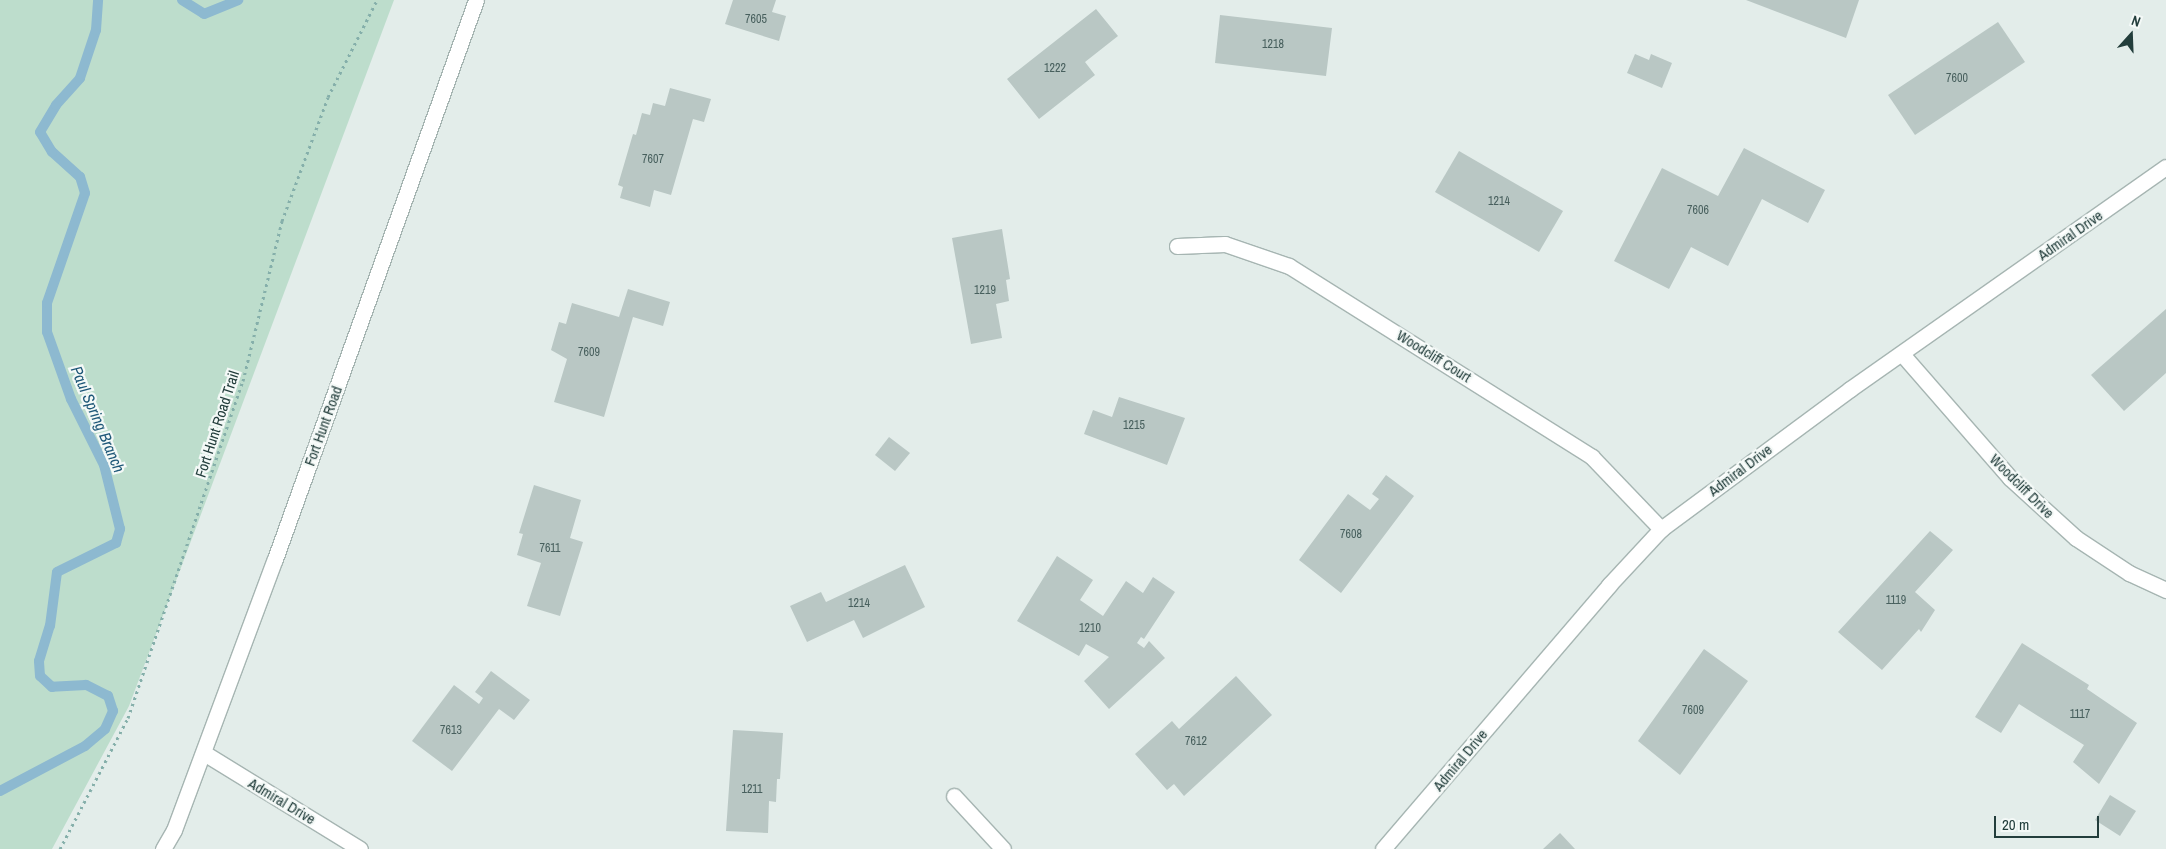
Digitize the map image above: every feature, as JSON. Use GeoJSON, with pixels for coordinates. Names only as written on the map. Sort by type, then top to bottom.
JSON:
{"type":"FeatureCollection","features":[{"type":"Feature","properties":{"kind":"street","name":"Fort Hunt Road"},"geometry":{"type":"LineString","coordinates":[[163,849],[204,753],[476,0]]}},
{"type":"Feature","properties":{"kind":"street","name":"Admiral Drive"},"geometry":{"type":"LineString","coordinates":[[1383,849],[1608,585],[1661,529],[1902,354],[2166,167]]}},
{"type":"Feature","properties":{"kind":"street","name":"Woodcliff Court"},"geometry":{"type":"LineString","coordinates":[[1177,246],[1226,244],[1289,266],[1592,457],[1661,529]]}},
{"type":"Feature","properties":{"kind":"street","name":"Woodcliff Drive"},"geometry":{"type":"LineString","coordinates":[[1902,354],[2010,478],[2076,538],[2129,573],[2166,590]]}},
{"type":"Feature","properties":{"kind":"street","name":"Admiral Drive"},"geometry":{"type":"LineString","coordinates":[[204,753],[360,849]]}},
{"type":"Feature","properties":{"kind":"street"},"geometry":{"type":"LineString","coordinates":[[954,796],[1003,849]]}},
{"type":"Feature","properties":{"kind":"path","name":"Fort Hunt Road Trail"},"geometry":{"type":"LineString","coordinates":[[60,849],[128,718],[243,381],[282,221],[328,97],[377,0]]}},
{"type":"Feature","properties":{"kind":"green space"},"geometry":{"type":"Polygon","coordinates":[[[0,0],[394,0],[129,706],[52,849],[0,849],[0,0]]]}},
{"type":"Feature","properties":{"kind":"building"},"geometry":{"type":"Polygon","coordinates":[[[733,0],[776,0],[772,12],[786,16],[779,41],[725,24],[733,0]]]}},
{"type":"Feature","properties":{"kind":"building"},"geometry":{"type":"Polygon","coordinates":[[[1746,0],[1859,0],[1846,38],[1746,0]]]}},
{"type":"Feature","properties":{"kind":"building"},"geometry":{"type":"Polygon","coordinates":[[[1096,9],[1118,36],[1085,62],[1095,75],[1039,119],[1007,79],[1096,9]]]}},
{"type":"Feature","properties":{"kind":"building"},"geometry":{"type":"Polygon","coordinates":[[[1220,15],[1332,28],[1326,76],[1215,63],[1220,15]]]}},
{"type":"Feature","properties":{"kind":"building"},"geometry":{"type":"Polygon","coordinates":[[[1998,22],[2025,62],[1915,135],[1888,95],[1998,22]]]}},
{"type":"Feature","properties":{"kind":"building"},"geometry":{"type":"Polygon","coordinates":[[[1635,54],[1649,60],[1651,54],[1672,63],[1662,88],[1627,73],[1635,54]]]}},
{"type":"Feature","properties":{"kind":"building"},"geometry":{"type":"Polygon","coordinates":[[[670,88],[711,99],[704,122],[693,119],[671,195],[654,190],[650,207],[620,198],[623,187],[618,185],[633,134],[636,135],[642,113],[650,115],[653,103],[665,106],[670,88]]]}},
{"type":"Feature","properties":{"kind":"building"},"geometry":{"type":"Polygon","coordinates":[[[1744,148],[1825,190],[1808,223],[1762,199],[1728,266],[1691,247],[1669,289],[1614,261],[1662,168],[1718,196],[1744,148]]]}},
{"type":"Feature","properties":{"kind":"building"},"geometry":{"type":"Polygon","coordinates":[[[1459,151],[1563,211],[1539,252],[1435,192],[1459,151]]]}},
{"type":"Feature","properties":{"kind":"building"},"geometry":{"type":"Polygon","coordinates":[[[1002,229],[1010,279],[1006,280],[1009,301],[996,304],[1002,338],[971,344],[952,238],[1002,229]]]}},
{"type":"Feature","properties":{"kind":"building"},"geometry":{"type":"Polygon","coordinates":[[[628,289],[670,302],[663,326],[633,317],[604,417],[554,402],[567,359],[551,350],[559,322],[566,324],[572,303],[619,317],[628,289]]]}},
{"type":"Feature","properties":{"kind":"building"},"geometry":{"type":"Polygon","coordinates":[[[2166,309],[2166,373],[2124,411],[2091,375],[2166,309]]]}},
{"type":"Feature","properties":{"kind":"building"},"geometry":{"type":"Polygon","coordinates":[[[1119,397],[1185,418],[1167,465],[1084,434],[1093,410],[1112,417],[1119,397]]]}},
{"type":"Feature","properties":{"kind":"building"},"geometry":{"type":"Polygon","coordinates":[[[889,437],[910,453],[895,471],[875,455],[889,437]]]}},
{"type":"Feature","properties":{"kind":"building"},"geometry":{"type":"Polygon","coordinates":[[[1386,475],[1414,496],[1341,593],[1299,560],[1348,494],[1370,510],[1379,499],[1372,494],[1386,475]]]}},
{"type":"Feature","properties":{"kind":"building"},"geometry":{"type":"Polygon","coordinates":[[[534,485],[581,500],[570,538],[583,542],[560,616],[527,606],[541,563],[517,555],[523,534],[519,533],[534,485]]]}},
{"type":"Feature","properties":{"kind":"building"},"geometry":{"type":"Polygon","coordinates":[[[1930,531],[1953,550],[1915,592],[1935,610],[1921,632],[1919,629],[1882,670],[1838,632],[1930,531]]]}},
{"type":"Feature","properties":{"kind":"building"},"geometry":{"type":"Polygon","coordinates":[[[1057,556],[1093,580],[1080,600],[1103,616],[1126,581],[1143,593],[1153,577],[1175,592],[1144,639],[1141,637],[1137,643],[1144,648],[1149,641],[1165,658],[1109,709],[1084,681],[1109,657],[1086,644],[1079,656],[1017,621],[1057,556]]]}},
{"type":"Feature","properties":{"kind":"building"},"geometry":{"type":"Polygon","coordinates":[[[905,565],[925,607],[863,638],[854,620],[807,642],[790,606],[821,592],[826,602],[905,565]]]}},
{"type":"Feature","properties":{"kind":"building"},"geometry":{"type":"Polygon","coordinates":[[[2022,643],[2089,685],[2087,689],[2137,723],[2099,784],[2073,762],[2084,745],[2019,704],[2001,733],[1975,717],[2022,643]]]}},
{"type":"Feature","properties":{"kind":"building"},"geometry":{"type":"Polygon","coordinates":[[[1704,649],[1748,681],[1680,775],[1638,741],[1704,649]]]}},
{"type":"Feature","properties":{"kind":"building"},"geometry":{"type":"Polygon","coordinates":[[[491,671],[530,700],[514,720],[499,709],[452,771],[412,741],[454,685],[479,704],[483,698],[475,692],[491,671]]]}},
{"type":"Feature","properties":{"kind":"building"},"geometry":{"type":"Polygon","coordinates":[[[1236,676],[1272,715],[1184,796],[1174,784],[1167,790],[1135,754],[1172,721],[1179,729],[1236,676]]]}},
{"type":"Feature","properties":{"kind":"building"},"geometry":{"type":"Polygon","coordinates":[[[733,730],[783,733],[780,779],[777,779],[776,802],[769,801],[768,833],[726,831],[733,730]]]}},
{"type":"Feature","properties":{"kind":"building"},"geometry":{"type":"Polygon","coordinates":[[[2110,795],[2136,811],[2120,836],[2095,820],[2110,795]]]}},
{"type":"Feature","properties":{"kind":"building"},"geometry":{"type":"Polygon","coordinates":[[[1560,833],[1575,849],[1543,849],[1560,833]]]}},
{"type":"Feature","properties":{"kind":"waterway","name":"Paul Spring Branch"},"geometry":{"type":"LineString","coordinates":[[0,791],[85,746],[105,729],[113,711],[108,696],[86,685],[52,687],[40,676],[39,661],[50,626],[57,572],[116,543],[120,529],[104,465],[71,399],[47,332],[47,303],[85,193],[80,177],[52,152],[40,132],[56,105],[80,78],[96,30],[98,0]]}},
{"type":"Feature","properties":{"kind":"waterway","name":"Paul Spring Branch"},"geometry":{"type":"LineString","coordinates":[[182,0],[204,14],[238,0]]}}]}
